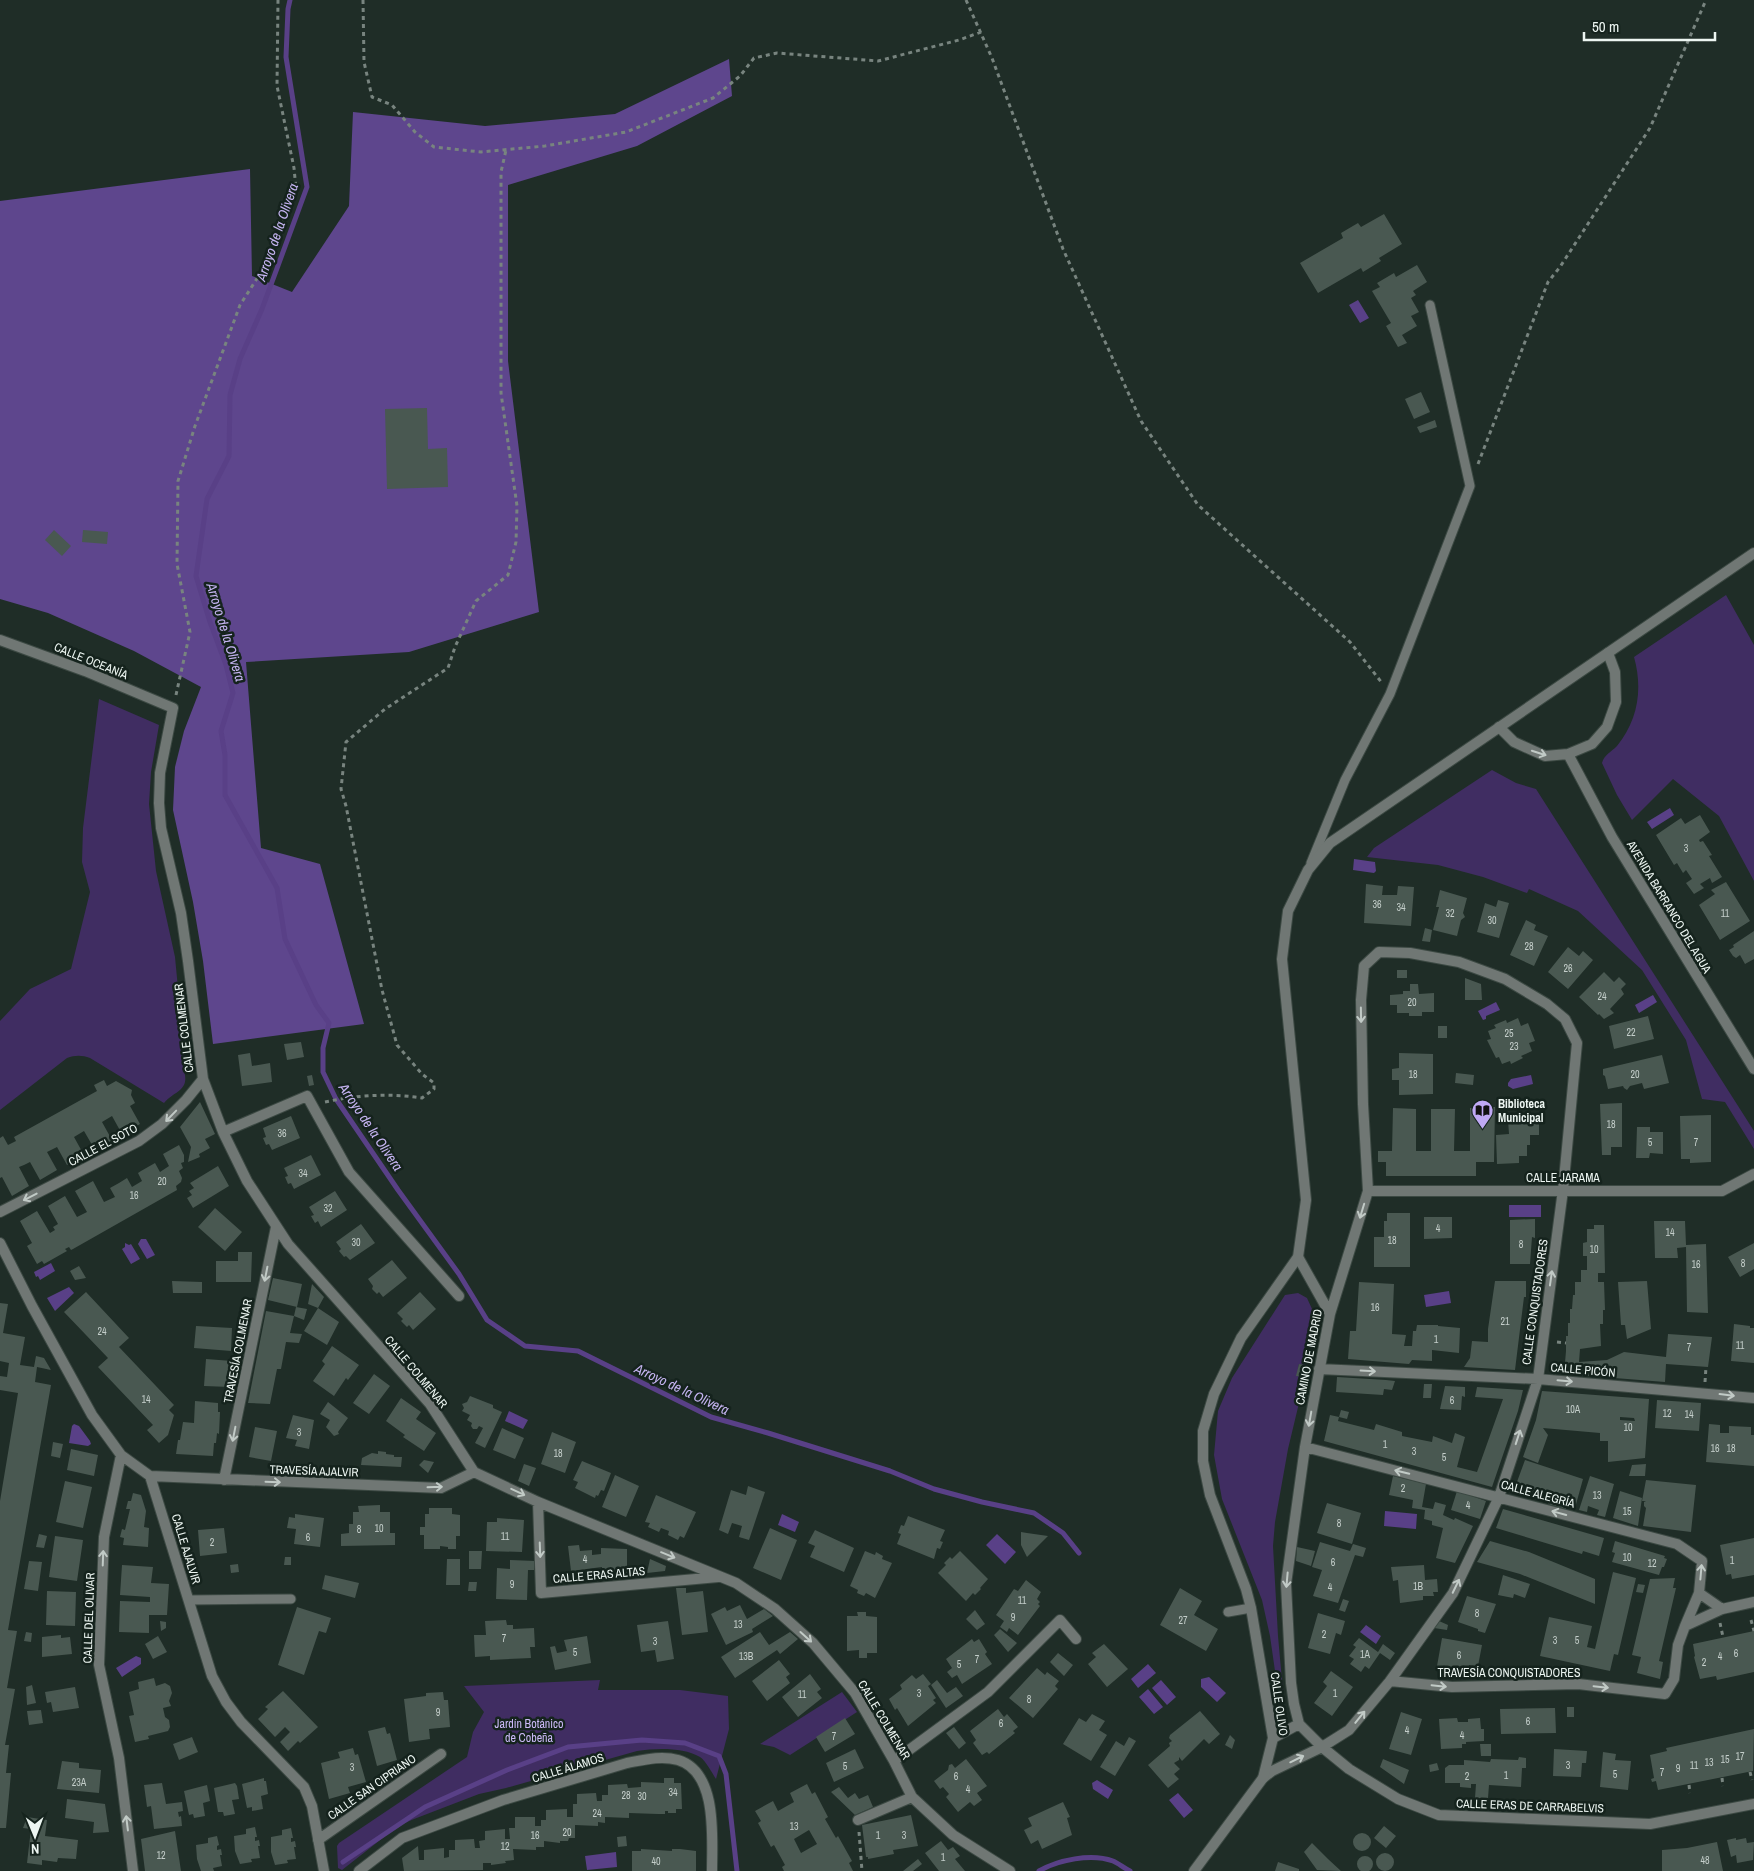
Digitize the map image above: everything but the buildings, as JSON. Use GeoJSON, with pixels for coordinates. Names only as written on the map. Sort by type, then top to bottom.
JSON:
{"type":"FeatureCollection","features":[{"type":"Feature","properties":{"kind":"street"},"geometry":{"type":"LineString","coordinates":[[1330,1314],[1298,1257],[1306,1200],[1282,959],[1288,911],[1308,870],[1330,843],[1754,553]]}},
{"type":"Feature","properties":{"kind":"street","name":"CALLE OCEANÍA"},"geometry":{"type":"LineString","coordinates":[[0,640],[85,671],[173,708]]}},
{"type":"Feature","properties":{"kind":"street"},"geometry":{"type":"LineString","coordinates":[[1499,727],[1514,742],[1545,756],[1568,754],[1592,744],[1607,728],[1616,702],[1615,672],[1608,653]]}},
{"type":"Feature","properties":{"kind":"street","name":"CALLE COLMENAR"},"geometry":{"type":"LineString","coordinates":[[173,708],[160,773],[159,803],[161,828],[185,942],[203,1079],[223,1132],[247,1181],[288,1244],[430,1404],[474,1472],[538,1502],[736,1583],[775,1609],[813,1643],[855,1693],[894,1761],[912,1797],[953,1835],[1010,1871]]}},
{"type":"Feature","properties":{"kind":"street","name":"AVENIDA BARRANCO DEL AGUA"},"geometry":{"type":"LineString","coordinates":[[1568,754],[1612,837],[1754,1069]]}},
{"type":"Feature","properties":{"kind":"street","name":"CALLE CONQUISTADORES"},"geometry":{"type":"LineString","coordinates":[[1263,1778],[1272,1771],[1322,1747],[1349,1730],[1390,1681],[1453,1593],[1499,1496],[1538,1379],[1563,1190],[1577,1044],[1565,1020],[1547,1004],[1506,979],[1459,962],[1410,953],[1379,952],[1364,966]]}},
{"type":"Feature","properties":{"kind":"street","name":"CAMINO DE MADRID"},"geometry":{"type":"LineString","coordinates":[[1299,1724],[1291,1683],[1286,1584],[1305,1447],[1330,1314],[1368,1191],[1363,1104],[1361,1000],[1364,966]]}},
{"type":"Feature","properties":{"kind":"street","name":"CALLE EL SOTO"},"geometry":{"type":"LineString","coordinates":[[0,1212],[139,1141],[162,1124],[186,1100],[203,1079]]}},
{"type":"Feature","properties":{"kind":"street"},"geometry":{"type":"LineString","coordinates":[[223,1132],[307,1096],[349,1172],[459,1296]]}},
{"type":"Feature","properties":{"kind":"street","name":"CALLE JARAMA"},"geometry":{"type":"LineString","coordinates":[[1368,1191],[1722,1191],[1754,1174]]}},
{"type":"Feature","properties":{"kind":"street","name":"TRAVESÍA COLMENAR"},"geometry":{"type":"LineString","coordinates":[[224,1480],[276,1227]]}},
{"type":"Feature","properties":{"kind":"street"},"geometry":{"type":"LineString","coordinates":[[0,1243],[92,1415],[121,1455],[150,1476]]}},
{"type":"Feature","properties":{"kind":"street","name":"CALLE OLIVO"},"geometry":{"type":"LineString","coordinates":[[1194,1871],[1263,1778],[1274,1738],[1246,1589],[1210,1495],[1203,1461],[1203,1431],[1214,1394],[1241,1338],[1298,1257]]}},
{"type":"Feature","properties":{"kind":"street","name":"CALLE PICÓN"},"geometry":{"type":"LineString","coordinates":[[1319,1369],[1538,1379],[1707,1392],[1754,1398]]}},
{"type":"Feature","properties":{"kind":"street","name":"CALLE ALEGRÍA"},"geometry":{"type":"LineString","coordinates":[[1305,1447],[1499,1496],[1677,1544],[1702,1562],[1698,1593]]}},
{"type":"Feature","properties":{"kind":"street","name":"CALLE DEL OLIVAR"},"geometry":{"type":"LineString","coordinates":[[121,1455],[104,1538],[99,1665],[119,1758],[133,1871]]}},
{"type":"Feature","properties":{"kind":"street","name":"TRAVESÍA AJALVIR"},"geometry":{"type":"LineString","coordinates":[[150,1476],[441,1488],[474,1472]]}},
{"type":"Feature","properties":{"kind":"street","name":"CALLE AJALVIR"},"geometry":{"type":"LineString","coordinates":[[150,1476],[212,1676],[226,1702],[241,1722],[304,1787],[312,1806],[324,1871]]}},
{"type":"Feature","properties":{"kind":"street","name":"CALLE ERAS ALTAS"},"geometry":{"type":"LineString","coordinates":[[538,1502],[541,1593],[721,1577]]}},
{"type":"Feature","properties":{"kind":"street"},"geometry":{"type":"LineString","coordinates":[[1685,1626],[1698,1593],[1722,1609]]}},
{"type":"Feature","properties":{"kind":"street"},"geometry":{"type":"LineString","coordinates":[[1685,1626],[1722,1609],[1754,1602]]}},
{"type":"Feature","properties":{"kind":"street"},"geometry":{"type":"LineString","coordinates":[[894,1761],[988,1692],[1060,1620],[1076,1639]]}},
{"type":"Feature","properties":{"kind":"street","name":"TRAVESÍA CONQUISTADORES"},"geometry":{"type":"LineString","coordinates":[[1390,1681],[1452,1687],[1578,1684],[1664,1694],[1674,1679],[1678,1645],[1685,1626]]}},
{"type":"Feature","properties":{"kind":"street"},"geometry":{"type":"LineString","coordinates":[[1274,1738],[1299,1724],[1322,1747]]}},
{"type":"Feature","properties":{"kind":"street","name":"CALLE ERAS DE CARRABELVIS"},"geometry":{"type":"LineString","coordinates":[[1322,1747],[1349,1768],[1398,1799],[1439,1815],[1650,1824],[1754,1804]]}},
{"type":"Feature","properties":{"kind":"street","name":"CALLE SAN CIPRIANO"},"geometry":{"type":"LineString","coordinates":[[318,1840],[441,1754]]}},
{"type":"Feature","properties":{"kind":"street","name":"CALLE ÁLAMOS"},"geometry":{"type":"LineString","coordinates":[[359,1871],[402,1838],[494,1804],[627,1763],[661,1758],[678,1760],[685,1763],[696,1770],[703,1781],[712,1821],[712,1871]]}},
{"type":"Feature","properties":{"kind":"street"},"geometry":{"type":"LineString","coordinates":[[858,1820],[912,1797]]}},
{"type":"Feature","properties":{"kind":"lane"},"geometry":{"type":"LineString","coordinates":[[1308,870],[1346,780],[1390,694],[1470,486],[1430,305]]}},
{"type":"Feature","properties":{"kind":"lane"},"geometry":{"type":"LineString","coordinates":[[188,1600],[292,1599]]}},
{"type":"Feature","properties":{"kind":"lane"},"geometry":{"type":"LineString","coordinates":[[1228,1612],[1251,1608]]}},
{"type":"Feature","properties":{"kind":"path"},"geometry":{"type":"LineString","coordinates":[[173,708],[190,632],[177,564],[178,481],[195,426],[240,305],[267,263],[296,189],[294,168],[277,86],[278,0]]}},
{"type":"Feature","properties":{"kind":"path"},"geometry":{"type":"LineString","coordinates":[[363,0],[364,62],[372,97],[392,105],[415,132],[434,147],[481,152],[544,146],[626,132],[713,98],[740,76],[754,58],[777,53],[878,61],[959,40],[981,32]]}},
{"type":"Feature","properties":{"kind":"path"},"geometry":{"type":"LineString","coordinates":[[966,0],[996,67],[1063,249],[1141,421],[1198,505],[1350,642],[1390,694]]}},
{"type":"Feature","properties":{"kind":"path"},"geometry":{"type":"LineString","coordinates":[[1470,486],[1548,282],[1560,267],[1650,128],[1706,0]]}},
{"type":"Feature","properties":{"kind":"path"},"geometry":{"type":"LineString","coordinates":[[312,1105],[348,1096],[402,1095],[422,1098],[434,1088],[434,1083],[422,1074],[398,1045],[382,990],[346,806],[341,789],[346,742],[385,709],[448,668],[454,647],[476,601],[508,575],[516,542],[517,506],[501,393],[501,172],[506,150]]}},
{"type":"Feature","properties":{"kind":"path"},"geometry":{"type":"LineString","coordinates":[[1557,1342],[1566,1343]]}},
{"type":"Feature","properties":{"kind":"path"},"geometry":{"type":"LineString","coordinates":[[1700,1382],[1705,1383],[1706,1367]]}},
{"type":"Feature","properties":{"kind":"path"},"geometry":{"type":"LineString","coordinates":[[1752,1620],[1754,1631]]}},
{"type":"Feature","properties":{"kind":"path"},"geometry":{"type":"LineString","coordinates":[[1721,1623],[1724,1637]]}},
{"type":"Feature","properties":{"kind":"path"},"geometry":{"type":"LineString","coordinates":[[1751,1772],[1753,1780]]}},
{"type":"Feature","properties":{"kind":"path"},"geometry":{"type":"LineString","coordinates":[[1721,1778],[1722,1786]]}},
{"type":"Feature","properties":{"kind":"path"},"geometry":{"type":"LineString","coordinates":[[1690,1785],[1691,1793]]}},
{"type":"Feature","properties":{"kind":"path"},"geometry":{"type":"LineString","coordinates":[[858,1820],[862,1871]]}},
{"type":"Feature","properties":{"kind":"green space"},"geometry":{"type":"Polygon","coordinates":[[[1726,595],[1754,645],[1754,881],[1719,816],[1673,779],[1632,820],[1617,795],[1602,763],[1624,736],[1634,715],[1637,704],[1638,681],[1634,657],[1726,595]]]}},
{"type":"Feature","properties":{"kind":"green space"},"geometry":{"type":"Polygon","coordinates":[[[99,699],[159,725],[151,772],[149,804],[156,871],[175,957],[187,1049],[187,1068],[184,1071],[185,1083],[180,1090],[164,1103],[90,1058],[76,1056],[67,1058],[0,1110],[0,1021],[30,989],[71,969],[90,892],[82,862],[83,828],[99,699]]]}},
{"type":"Feature","properties":{"kind":"green space"},"geometry":{"type":"Polygon","coordinates":[[[1492,770],[1516,783],[1536,789],[1754,1131],[1754,1149],[1725,1102],[1702,1099],[1686,1040],[1642,970],[1578,911],[1529,889],[1527,893],[1483,877],[1438,865],[1367,857],[1374,848],[1492,770]]]}},
{"type":"Feature","properties":{"kind":"green space"},"geometry":{"type":"Polygon","coordinates":[[[1298,1293],[1307,1298],[1312,1309],[1307,1365],[1299,1364],[1297,1376],[1305,1378],[1288,1449],[1275,1522],[1273,1546],[1283,1692],[1278,1692],[1270,1636],[1262,1600],[1222,1499],[1214,1455],[1218,1411],[1232,1378],[1285,1295],[1298,1293]]]}},
{"type":"Feature","properties":{"kind":"green space","name":"Jardín Botánico de Cobeña"},"geometry":{"type":"Polygon","coordinates":[[[600,1680],[598,1690],[680,1690],[728,1696],[729,1729],[716,1779],[700,1757],[686,1751],[652,1749],[637,1751],[479,1794],[414,1819],[398,1826],[342,1870],[338,1868],[337,1846],[339,1843],[467,1757],[473,1732],[484,1712],[464,1686],[600,1680]]]}},
{"type":"Feature","properties":{"kind":"green space"},"geometry":{"type":"Polygon","coordinates":[[[842,1692],[857,1712],[790,1755],[774,1747],[760,1744],[842,1692]]]}},
{"type":"Feature","properties":{"kind":"shaded area"},"geometry":{"type":"Polygon","coordinates":[[[729,59],[732,96],[637,146],[508,185],[508,361],[539,612],[409,652],[246,662],[261,848],[320,864],[364,1024],[213,1044],[203,961],[193,902],[173,810],[175,767],[184,731],[201,687],[134,651],[48,613],[0,599],[0,201],[250,169],[252,276],[292,292],[349,206],[353,112],[485,126],[615,114],[729,59]]]}},
{"type":"Feature","properties":{"kind":"shaded area"},"geometry":{"type":"Polygon","coordinates":[[[1358,300],[1369,318],[1360,323],[1349,305],[1358,300]]]}},
{"type":"Feature","properties":{"kind":"shaded area"},"geometry":{"type":"Polygon","coordinates":[[[1670,808],[1674,815],[1652,829],[1647,822],[1670,808]]]}},
{"type":"Feature","properties":{"kind":"shaded area"},"geometry":{"type":"Polygon","coordinates":[[[1354,859],[1375,862],[1376,871],[1374,873],[1353,870],[1354,859]]]}},
{"type":"Feature","properties":{"kind":"shaded area"},"geometry":{"type":"Polygon","coordinates":[[[1653,995],[1657,1002],[1639,1013],[1635,1005],[1653,995]]]}},
{"type":"Feature","properties":{"kind":"shaded area"},"geometry":{"type":"Polygon","coordinates":[[[1496,1002],[1500,1010],[1486,1016],[1486,1019],[1483,1020],[1478,1011],[1496,1002]]]}},
{"type":"Feature","properties":{"kind":"shaded area"},"geometry":{"type":"Polygon","coordinates":[[[1531,1075],[1533,1084],[1513,1089],[1508,1086],[1511,1079],[1531,1075]]]}},
{"type":"Feature","properties":{"kind":"shaded area"},"geometry":{"type":"Polygon","coordinates":[[[1509,1205],[1541,1205],[1541,1217],[1509,1217],[1509,1205]]]}},
{"type":"Feature","properties":{"kind":"shaded area"},"geometry":{"type":"Polygon","coordinates":[[[141,1239],[146,1239],[155,1255],[147,1259],[138,1244],[141,1239]]]}},
{"type":"Feature","properties":{"kind":"shaded area"},"geometry":{"type":"Polygon","coordinates":[[[125,1243],[131,1244],[140,1259],[131,1264],[122,1249],[125,1247],[125,1243]]]}},
{"type":"Feature","properties":{"kind":"shaded area"},"geometry":{"type":"Polygon","coordinates":[[[51,1263],[55,1271],[40,1280],[38,1276],[36,1277],[34,1272],[51,1263]]]}},
{"type":"Feature","properties":{"kind":"shaded area"},"geometry":{"type":"Polygon","coordinates":[[[69,1287],[74,1293],[55,1311],[47,1298],[69,1287]]]}},
{"type":"Feature","properties":{"kind":"shaded area"},"geometry":{"type":"Polygon","coordinates":[[[1449,1291],[1451,1303],[1426,1307],[1424,1295],[1449,1291]]]}},
{"type":"Feature","properties":{"kind":"shaded area"},"geometry":{"type":"Polygon","coordinates":[[[509,1411],[528,1420],[523,1429],[505,1421],[509,1411]]]}},
{"type":"Feature","properties":{"kind":"shaded area"},"geometry":{"type":"Polygon","coordinates":[[[74,1424],[79,1426],[91,1444],[88,1446],[69,1443],[74,1424]]]}},
{"type":"Feature","properties":{"kind":"shaded area"},"geometry":{"type":"Polygon","coordinates":[[[1385,1511],[1417,1514],[1416,1529],[1384,1526],[1385,1511]]]}},
{"type":"Feature","properties":{"kind":"shaded area"},"geometry":{"type":"Polygon","coordinates":[[[782,1514],[799,1522],[795,1532],[778,1525],[782,1514]]]}},
{"type":"Feature","properties":{"kind":"shaded area"},"geometry":{"type":"Polygon","coordinates":[[[997,1534],[1016,1552],[1005,1564],[986,1545],[997,1534]]]}},
{"type":"Feature","properties":{"kind":"shaded area"},"geometry":{"type":"Polygon","coordinates":[[[1366,1625],[1381,1636],[1376,1644],[1360,1632],[1366,1625]]]}},
{"type":"Feature","properties":{"kind":"shaded area"},"geometry":{"type":"Polygon","coordinates":[[[136,1656],[141,1658],[141,1664],[122,1677],[116,1668],[136,1656]]]}},
{"type":"Feature","properties":{"kind":"shaded area"},"geometry":{"type":"Polygon","coordinates":[[[1148,1664],[1156,1673],[1138,1688],[1131,1679],[1148,1664]]]}},
{"type":"Feature","properties":{"kind":"shaded area"},"geometry":{"type":"Polygon","coordinates":[[[1209,1677],[1226,1693],[1217,1702],[1201,1687],[1201,1679],[1209,1677]]]}},
{"type":"Feature","properties":{"kind":"shaded area"},"geometry":{"type":"Polygon","coordinates":[[[1161,1680],[1176,1697],[1167,1705],[1152,1688],[1161,1680]]]}},
{"type":"Feature","properties":{"kind":"shaded area"},"geometry":{"type":"Polygon","coordinates":[[[1148,1689],[1163,1707],[1154,1714],[1139,1697],[1148,1689]]]}},
{"type":"Feature","properties":{"kind":"shaded area"},"geometry":{"type":"Polygon","coordinates":[[[1097,1780],[1113,1790],[1108,1799],[1093,1789],[1092,1783],[1097,1780]]]}},
{"type":"Feature","properties":{"kind":"shaded area"},"geometry":{"type":"Polygon","coordinates":[[[1178,1793],[1193,1810],[1184,1818],[1169,1800],[1178,1793]]]}},
{"type":"Feature","properties":{"kind":"shaded area"},"geometry":{"type":"Polygon","coordinates":[[[616,1852],[617,1867],[587,1870],[585,1856],[616,1852]]]}},
{"type":"Feature","properties":{"kind":"waterway","name":"Arroyo de la Olivera"},"geometry":{"type":"LineString","coordinates":[[290,0],[286,57],[307,187],[262,309],[240,359],[230,395],[229,456],[207,499],[196,576],[226,665],[233,693],[221,731],[225,755],[225,795],[277,888],[285,939],[316,1005],[329,1023],[323,1048],[323,1072],[336,1099],[398,1190],[459,1274],[487,1320],[525,1346],[578,1351],[711,1417],[890,1471],[934,1489],[1034,1513],[1063,1533],[1079,1553]]}},
{"type":"Feature","properties":{"kind":"waterway"},"geometry":{"type":"LineString","coordinates":[[343,1862],[425,1807],[507,1770],[568,1747],[642,1740],[685,1743],[719,1756],[726,1774],[737,1871]]}},
{"type":"Feature","properties":{"kind":"waterway"},"geometry":{"type":"LineString","coordinates":[[1039,1871],[1065,1861],[1085,1858],[1113,1861],[1130,1871]]}},
{"type":"Feature","properties":{"kind":"place","name":"Biblioteca Municipal"},"geometry":{"type":"Point","coordinates":[1482,1130]}}]}
